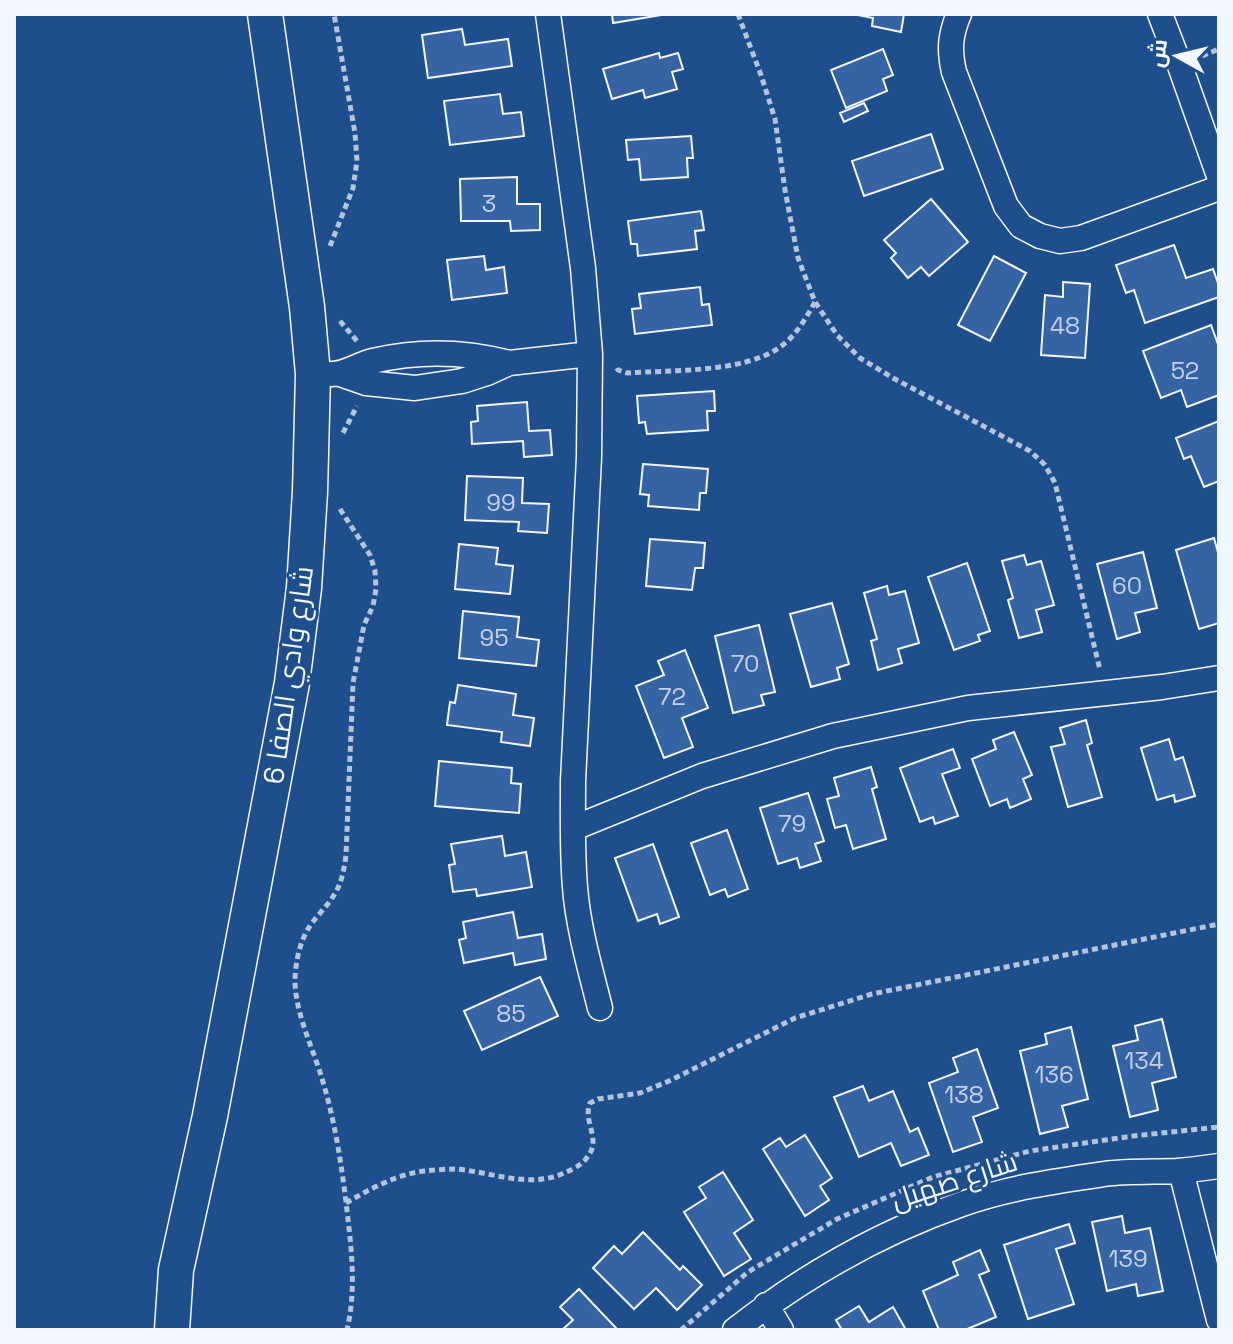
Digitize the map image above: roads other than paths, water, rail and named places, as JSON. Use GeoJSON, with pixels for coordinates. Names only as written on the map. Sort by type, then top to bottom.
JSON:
{"type":"FeatureCollection","features":[{"type":"Feature","properties":{"kind":"street","name":"شارع وادي الصفا 6"},"geometry":{"type":"LineString","coordinates":[[172,1330],[176,1270],[210,1116],[292,683],[304,588],[310,492],[326,374],[307,307],[265,14]]}},
{"type":"Feature","properties":{"kind":"street"},"geometry":{"type":"LineString","coordinates":[[548,14],[583,268],[590,354],[589,457],[573,781],[575,887],[600,1008]]}},
{"type":"Feature","properties":{"kind":"street"},"geometry":{"type":"LineString","coordinates":[[959,14],[950,42],[954,72],[1006,206],[1021,226],[1050,239],[1081,238],[1219,188]]}},
{"type":"Feature","properties":{"kind":"street"},"geometry":{"type":"LineString","coordinates":[[1160,14],[1219,176]]}},
{"type":"Feature","properties":{"kind":"street"},"geometry":{"type":"LineString","coordinates":[[326,374],[376,372],[415,353],[461,354],[509,363],[590,354]]}},
{"type":"Feature","properties":{"kind":"street"},"geometry":{"type":"LineString","coordinates":[[461,354],[462,381]]}},
{"type":"Feature","properties":{"kind":"street"},"geometry":{"type":"LineString","coordinates":[[376,372],[415,388],[462,381],[509,363]]}},
{"type":"Feature","properties":{"kind":"street"},"geometry":{"type":"LineString","coordinates":[[574,828],[702,776],[833,736],[968,708],[1219,678]]}},
{"type":"Feature","properties":{"kind":"street","name":"شارع صهيل"},"geometry":{"type":"LineString","coordinates":[[735,1330],[766,1305],[841,1257],[894,1230],[964,1203],[1036,1185],[1109,1173],[1181,1171],[1219,1166]]}},
{"type":"Feature","properties":{"kind":"street"},"geometry":{"type":"LineString","coordinates":[[1181,1171],[1219,1320]]}},
{"type":"Feature","properties":{"kind":"street"},"geometry":{"type":"LineString","coordinates":[[766,1305],[781,1330]]}}]}
